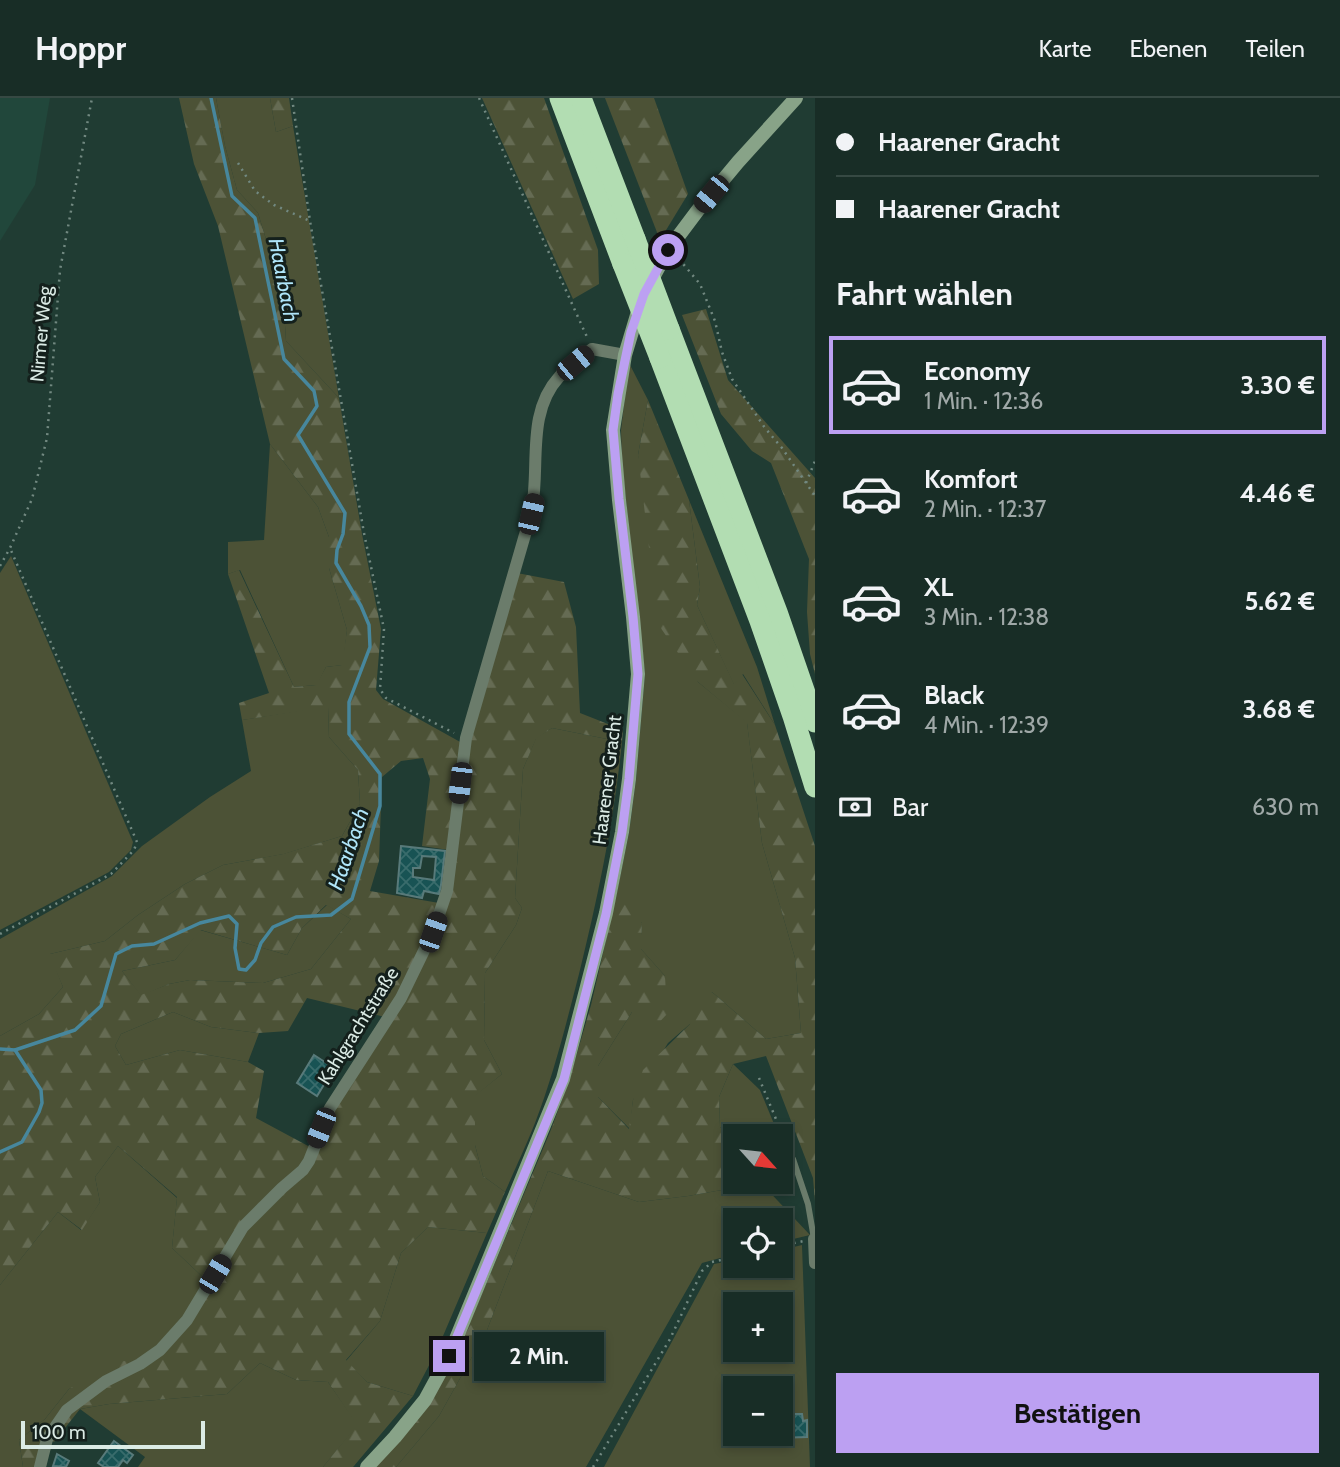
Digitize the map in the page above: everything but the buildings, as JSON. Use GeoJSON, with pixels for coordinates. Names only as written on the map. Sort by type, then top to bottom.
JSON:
{"type":"FeatureCollection","features":[{"type":"Feature","properties":{"kind":"highway"},"geometry":{"type":"LineString","coordinates":[[560,98],[760,621],[815,787]]}},
{"type":"Feature","properties":{"kind":"highway"},"geometry":{"type":"LineString","coordinates":[[581,98],[777,612],[815,722]]}},
{"type":"Feature","properties":{"kind":"main road","name":"Haarener Gracht"},"geometry":{"type":"LineString","coordinates":[[367,1467],[396,1437],[425,1400],[449,1356],[564,1079],[606,914],[622,832],[638,674],[613,430],[625,355],[644,294],[668,250],[698,209],[796,98]]}},
{"type":"Feature","properties":{"kind":"street"},"geometry":{"type":"LineString","coordinates":[[592,349],[625,355]]}},
{"type":"Feature","properties":{"kind":"street","name":"Kahlgrachtstraße"},"geometry":{"type":"LineString","coordinates":[[40,1467],[47,1439],[67,1410],[106,1381],[140,1364],[160,1350],[187,1320],[243,1227],[303,1170],[330,1108],[401,998],[433,932],[447,891],[466,738],[534,499],[537,423],[545,399],[558,377],[592,349]]}},
{"type":"Feature","properties":{"kind":"street"},"geometry":{"type":"LineString","coordinates":[[814,1239],[815,1263]]}},
{"type":"Feature","properties":{"kind":"lane"},"geometry":{"type":"LineString","coordinates":[[793,1159],[808,1204],[814,1239]]}},
{"type":"Feature","properties":{"kind":"path","name":"Nirmer Weg"},"geometry":{"type":"LineString","coordinates":[[0,566],[32,499],[47,438],[60,270],[92,98]]}},
{"type":"Feature","properties":{"kind":"path"},"geometry":{"type":"LineString","coordinates":[[292,98],[310,221],[364,533],[384,629],[380,689],[386,698],[466,738]]}},
{"type":"Feature","properties":{"kind":"path"},"geometry":{"type":"LineString","coordinates":[[479,98],[592,349]]}},
{"type":"Feature","properties":{"kind":"path"},"geometry":{"type":"LineString","coordinates":[[238,163],[255,191],[274,205],[310,221]]}},
{"type":"Feature","properties":{"kind":"path"},"geometry":{"type":"LineString","coordinates":[[668,250],[683,262],[701,284],[732,379],[815,496]]}},
{"type":"Feature","properties":{"kind":"path"},"geometry":{"type":"LineString","coordinates":[[806,483],[815,461]]}},
{"type":"Feature","properties":{"kind":"path"},"geometry":{"type":"LineString","coordinates":[[0,934],[111,874],[134,850],[137,842],[10,548]]}},
{"type":"Feature","properties":{"kind":"path"},"geometry":{"type":"LineString","coordinates":[[759,1078],[778,1124]]}},
{"type":"Feature","properties":{"kind":"path"},"geometry":{"type":"LineString","coordinates":[[793,1243],[814,1239]]}},
{"type":"Feature","properties":{"kind":"path"},"geometry":{"type":"LineString","coordinates":[[593,1467],[670,1339],[702,1270],[712,1262],[723,1260]]}},
{"type":"Feature","properties":{"kind":"shaded area"},"geometry":{"type":"Polygon","coordinates":[[[0,98],[50,98],[35,185],[0,241],[0,98]]]}},
{"type":"Feature","properties":{"kind":"green space"},"geometry":{"type":"Polygon","coordinates":[[[179,98],[216,98],[237,190],[258,213],[283,295],[286,341],[339,398],[381,629],[376,690],[383,699],[462,743],[449,850],[422,846],[430,779],[423,758],[401,761],[382,777],[379,861],[370,891],[439,903],[430,931],[385,1017],[307,998],[288,1031],[259,1033],[211,1027],[173,1012],[121,1034],[115,1046],[126,1065],[180,1050],[248,1062],[264,1071],[256,1118],[310,1147],[306,1161],[280,1185],[207,1281],[172,1248],[177,1197],[118,1146],[95,1177],[100,1202],[82,1230],[58,1212],[0,1285],[0,1036],[39,1014],[63,987],[56,971],[33,965],[50,954],[105,941],[185,884],[223,865],[283,854],[342,836],[360,804],[358,770],[329,737],[328,707],[242,720],[239,703],[269,693],[228,574],[239,570],[294,687],[316,685],[326,667],[342,665],[347,630],[329,568],[329,537],[318,507],[270,444],[218,226],[194,164],[179,98]],[[326,905],[302,928],[287,955],[201,930],[175,960],[122,971],[141,995],[169,984],[190,980],[263,983],[311,969],[351,919],[326,905]]]}},
{"type":"Feature","properties":{"kind":"green space"},"geometry":{"type":"Polygon","coordinates":[[[216,98],[270,98],[276,132],[293,126],[339,398],[286,341],[283,295],[258,213],[237,190],[216,98]]]}},
{"type":"Feature","properties":{"kind":"green space"},"geometry":{"type":"Polygon","coordinates":[[[270,98],[289,98],[293,126],[276,132],[270,98]]]}},
{"type":"Feature","properties":{"kind":"green space"},"geometry":{"type":"Polygon","coordinates":[[[482,98],[544,98],[598,250],[599,284],[573,299],[482,98]]]}},
{"type":"Feature","properties":{"kind":"green space"},"geometry":{"type":"Polygon","coordinates":[[[605,98],[654,98],[688,194],[660,240],[605,98]]]}},
{"type":"Feature","properties":{"kind":"green space"},"geometry":{"type":"Polygon","coordinates":[[[706,309],[728,380],[815,478],[815,674],[810,654],[807,612],[809,559],[771,463],[752,451],[721,414],[682,315],[706,309]]]}},
{"type":"Feature","properties":{"kind":"green space"},"geometry":{"type":"Polygon","coordinates":[[[629,363],[648,400],[638,455],[698,682],[747,722],[762,843],[795,958],[801,1033],[766,1039],[712,992],[690,1024],[668,1043],[633,1100],[630,1129],[598,1097],[598,1066],[632,1012],[665,976],[640,948],[642,923],[616,897],[636,780],[645,674],[622,464],[621,430],[629,363]]]}},
{"type":"Feature","properties":{"kind":"green space"},"geometry":{"type":"Polygon","coordinates":[[[648,400],[689,500],[700,587],[697,605],[734,684],[742,674],[775,725],[815,846],[815,1201],[813,1178],[766,1056],[733,1064],[719,1097],[720,1127],[723,1130],[723,1190],[639,1202],[548,1171],[487,1330],[439,1416],[396,1467],[376,1467],[455,1358],[569,1081],[591,1005],[616,897],[632,906],[642,923],[641,949],[665,976],[667,1014],[650,1032],[632,1012],[598,1066],[598,1097],[629,1129],[633,1100],[643,1070],[690,1024],[694,998],[712,992],[766,1039],[801,1033],[795,958],[762,843],[747,723],[698,682],[658,624],[638,455],[648,400]]]}},
{"type":"Feature","properties":{"kind":"green space"},"geometry":{"type":"Polygon","coordinates":[[[270,444],[318,507],[329,537],[329,568],[347,630],[343,665],[326,667],[317,685],[294,687],[240,570],[228,574],[228,542],[264,540],[270,444]]]}},
{"type":"Feature","properties":{"kind":"green space"},"geometry":{"type":"Polygon","coordinates":[[[689,500],[757,667],[775,725],[743,674],[734,685],[697,605],[700,587],[689,500]]]}},
{"type":"Feature","properties":{"kind":"green space"},"geometry":{"type":"Polygon","coordinates":[[[11,556],[133,842],[131,850],[109,872],[0,930],[0,573],[11,556]]]}},
{"type":"Feature","properties":{"kind":"green space"},"geometry":{"type":"Polygon","coordinates":[[[517,573],[564,582],[576,627],[580,713],[623,730],[622,742],[552,728],[536,739],[523,769],[515,898],[522,908],[516,925],[485,973],[484,1040],[502,1074],[475,1096],[475,1145],[483,1176],[505,1192],[487,1233],[428,1227],[401,1253],[380,1321],[346,1360],[367,1382],[413,1396],[353,1467],[323,1467],[357,1425],[328,1382],[296,1380],[260,1363],[227,1394],[80,1409],[54,1442],[50,1440],[69,1412],[108,1384],[163,1352],[246,1229],[284,1191],[436,933],[470,740],[517,573]]]}},
{"type":"Feature","properties":{"kind":"green space"},"geometry":{"type":"Polygon","coordinates":[[[328,706],[329,737],[358,770],[360,804],[342,836],[284,854],[223,865],[185,884],[105,941],[50,954],[63,987],[39,1014],[0,1036],[0,939],[112,876],[142,846],[251,771],[242,720],[328,706]]]}},
{"type":"Feature","properties":{"kind":"green space"},"geometry":{"type":"Polygon","coordinates":[[[552,728],[622,742],[605,858],[569,1011],[542,1105],[505,1192],[483,1176],[475,1145],[474,1096],[502,1074],[484,1040],[485,973],[516,925],[522,908],[515,898],[523,769],[536,738],[552,728]]]}},
{"type":"Feature","properties":{"kind":"green space"},"geometry":{"type":"Polygon","coordinates":[[[327,905],[351,919],[311,969],[263,983],[190,980],[169,984],[141,996],[122,971],[175,960],[200,930],[287,955],[302,928],[327,905]]]}},
{"type":"Feature","properties":{"kind":"green space"},"geometry":{"type":"Polygon","coordinates":[[[173,1012],[211,1027],[259,1033],[248,1062],[180,1050],[126,1065],[115,1046],[121,1034],[173,1012]]]}},
{"type":"Feature","properties":{"kind":"green space"},"geometry":{"type":"Polygon","coordinates":[[[733,1064],[760,1090],[774,1124],[723,1124],[723,1130],[720,1127],[719,1097],[733,1064]]]}},
{"type":"Feature","properties":{"kind":"green space"},"geometry":{"type":"Polygon","coordinates":[[[118,1146],[177,1198],[172,1248],[207,1281],[184,1318],[158,1347],[138,1362],[69,1389],[45,1419],[19,1440],[23,1467],[0,1467],[0,1285],[58,1212],[81,1230],[100,1202],[95,1177],[118,1146]]]}},
{"type":"Feature","properties":{"kind":"green space"},"geometry":{"type":"Polygon","coordinates":[[[548,1171],[639,1202],[723,1190],[723,1194],[771,1194],[785,1208],[723,1208],[723,1257],[702,1263],[586,1467],[396,1467],[439,1416],[487,1330],[548,1171]]]}},
{"type":"Feature","properties":{"kind":"green space"},"geometry":{"type":"Polygon","coordinates":[[[793,1217],[810,1235],[793,1239],[793,1217]]]}},
{"type":"Feature","properties":{"kind":"green space"},"geometry":{"type":"Polygon","coordinates":[[[428,1227],[487,1233],[437,1350],[413,1396],[367,1382],[346,1361],[380,1321],[401,1253],[428,1227]]]}},
{"type":"Feature","properties":{"kind":"green space"},"geometry":{"type":"Polygon","coordinates":[[[802,1245],[810,1467],[604,1467],[714,1264],[723,1262],[723,1278],[793,1278],[793,1247],[802,1245]]]}},
{"type":"Feature","properties":{"kind":"green space"},"geometry":{"type":"Polygon","coordinates":[[[123,1361],[138,1362],[65,1408],[37,1467],[23,1467],[19,1440],[45,1419],[69,1389],[104,1368],[123,1361]]]}},
{"type":"Feature","properties":{"kind":"green space"},"geometry":{"type":"Polygon","coordinates":[[[260,1363],[296,1380],[328,1382],[358,1425],[323,1467],[138,1467],[145,1457],[80,1409],[227,1394],[260,1363]]]}},
{"type":"Feature","properties":{"kind":"waterway","name":"Haarbach"},"geometry":{"type":"LineString","coordinates":[[0,1049],[15,1050],[75,1030],[101,1006],[116,954],[132,946],[154,944],[200,923],[229,916],[237,924],[235,948],[239,969],[246,970],[255,960],[261,943],[273,927],[296,917],[331,915],[352,899],[380,806],[380,774],[349,734],[349,702],[370,647],[369,625],[336,563],[345,513],[298,435],[317,406],[314,391],[284,359],[255,218],[232,196],[211,98]]}},
{"type":"Feature","properties":{"kind":"waterway"},"geometry":{"type":"LineString","coordinates":[[0,1152],[22,1142],[42,1103],[41,1090],[15,1050]]}},
{"type":"Feature","properties":{"kind":"route"},"geometry":{"type":"LineString","coordinates":[[449,1356],[564,1079],[606,914],[622,832],[638,674],[613,430],[631,332],[644,294],[668,250]]}}]}
